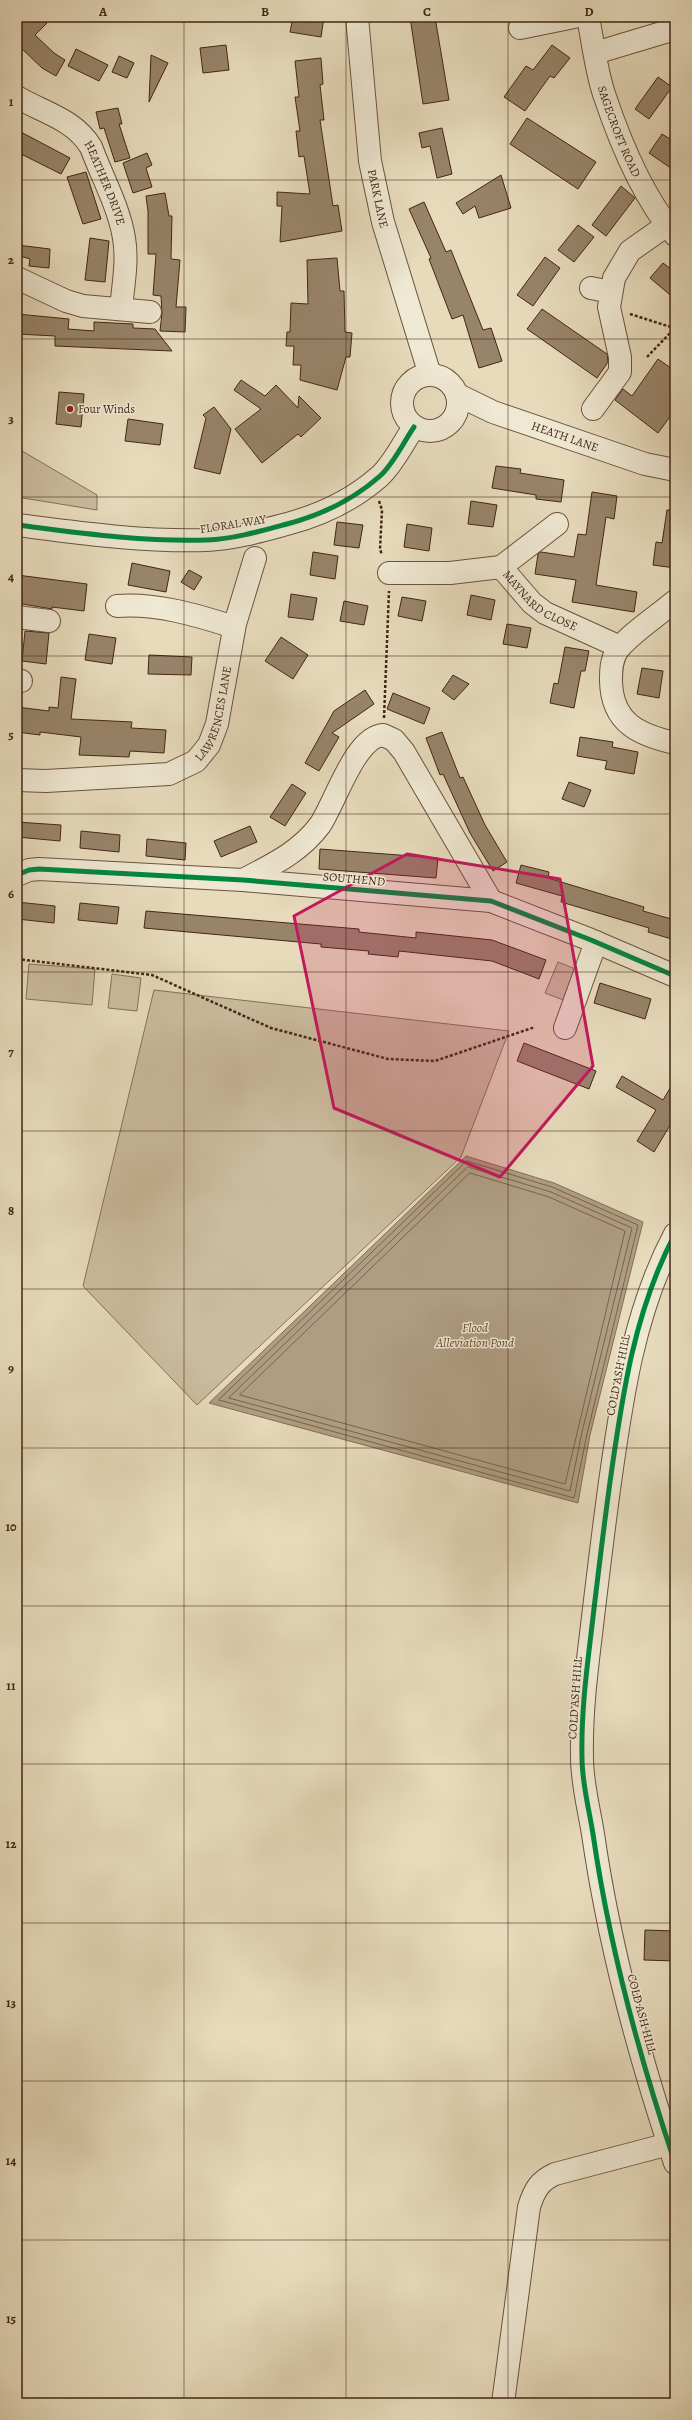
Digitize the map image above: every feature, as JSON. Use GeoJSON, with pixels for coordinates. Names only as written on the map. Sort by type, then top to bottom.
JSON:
{"type":"FeatureCollection","features":[{"type":"Feature","properties":{"kind":"street","name":"PARK LANE"},"geometry":{"type":"LineString","coordinates":[[357,17],[370,161],[383,222],[430,375]]}},
{"type":"Feature","properties":{"kind":"street"},"geometry":{"type":"LineString","coordinates":[[520,28],[574,17]]}},
{"type":"Feature","properties":{"kind":"street","name":"SAGECROFT ROAD"},"geometry":{"type":"LineString","coordinates":[[588,17],[604,93],[630,160],[671,230]]}},
{"type":"Feature","properties":{"kind":"street"},"geometry":{"type":"LineString","coordinates":[[595,53],[675,29]]}},
{"type":"Feature","properties":{"kind":"street","name":"HEATHER DRIVE"},"geometry":{"type":"LineString","coordinates":[[17,97],[59,117],[85,137],[91,148],[121,223],[124,239],[126,257],[121,309]]}},
{"type":"Feature","properties":{"kind":"street"},"geometry":{"type":"LineString","coordinates":[[593,409],[620,372],[620,358],[604,295],[630,251],[671,230]]}},
{"type":"Feature","properties":{"kind":"street"},"geometry":{"type":"LineString","coordinates":[[17,278],[77,305],[150,312]]}},
{"type":"Feature","properties":{"kind":"street"},"geometry":{"type":"LineString","coordinates":[[430,375],[447,380],[458,395],[457,413],[447,427],[430,432],[414,427],[403,413],[403,395],[413,380],[430,375]]}},
{"type":"Feature","properties":{"kind":"street","name":"HEATH LANE"},"geometry":{"type":"LineString","coordinates":[[458,395],[493,412],[645,464],[675,470]]}},
{"type":"Feature","properties":{"kind":"street","name":"FLORAL WAY"},"geometry":{"type":"LineString","coordinates":[[17,525],[114,538],[208,540],[259,531],[301,520],[332,508],[362,492],[385,470],[414,427]]}},
{"type":"Feature","properties":{"kind":"street"},"geometry":{"type":"LineString","coordinates":[[501,567],[557,524]]}},
{"type":"Feature","properties":{"kind":"street","name":"LAWRENCES LANE"},"geometry":{"type":"LineString","coordinates":[[17,780],[46,781],[169,774],[196,761],[209,745],[217,724],[234,627],[255,558]]}},
{"type":"Feature","properties":{"kind":"street","name":"MAYNARD CLOSE"},"geometry":{"type":"LineString","coordinates":[[389,573],[450,573],[501,567],[532,603],[545,613],[620,647]]}},
{"type":"Feature","properties":{"kind":"street"},"geometry":{"type":"LineString","coordinates":[[675,601],[620,647],[613,660],[611,673],[612,690],[619,712],[633,728],[642,733],[675,743]]}},
{"type":"Feature","properties":{"kind":"street"},"geometry":{"type":"LineString","coordinates":[[116,606],[134,604],[186,612],[234,627]]}},
{"type":"Feature","properties":{"kind":"street"},"geometry":{"type":"LineString","coordinates":[[17,617],[49,621]]}},
{"type":"Feature","properties":{"kind":"street"},"geometry":{"type":"LineString","coordinates":[[243,880],[282,860],[307,840],[320,824],[361,750],[372,738],[383,735],[394,740],[404,752],[491,901]]}},
{"type":"Feature","properties":{"kind":"street","name":"SOUTHEND"},"geometry":{"type":"LineString","coordinates":[[17,875],[39,869],[243,880],[491,901],[596,942],[675,976]]}},
{"type":"Feature","properties":{"kind":"street"},"geometry":{"type":"LineString","coordinates":[[565,1028],[596,942]]}},
{"type":"Feature","properties":{"kind":"street","name":"COLD ASH HILL"},"geometry":{"type":"LineString","coordinates":[[672,2153],[616,1954],[600,1880],[582,1761],[582,1714],[621,1406],[638,1322],[652,1283],[675,1234]]}},
{"type":"Feature","properties":{"kind":"street"},"geometry":{"type":"LineString","coordinates":[[503,2403],[529,2207],[533,2193],[541,2182],[555,2174],[672,2153]]}},
{"type":"Feature","properties":{"kind":"path"},"geometry":{"type":"LineString","coordinates":[[604,295],[675,328],[648,357]]}},
{"type":"Feature","properties":{"kind":"path"},"geometry":{"type":"LineString","coordinates":[[378,496],[382,510],[380,549],[389,573],[383,735]]}},
{"type":"Feature","properties":{"kind":"path"},"geometry":{"type":"LineString","coordinates":[[17,959],[152,975],[271,1028],[388,1058],[435,1061],[535,1027]]}},
{"type":"Feature","properties":{"kind":"highlighted area"},"geometry":{"type":"Polygon","coordinates":[[[407,854],[560,879],[593,1066],[500,1177],[334,1108],[294,916],[407,854]]]}},
{"type":"Feature","properties":{"kind":"shaded area"},"geometry":{"type":"Polygon","coordinates":[[[17,448],[97,495],[97,510],[17,497],[17,448]]]}},
{"type":"Feature","properties":{"kind":"shaded area"},"geometry":{"type":"Polygon","coordinates":[[[558,962],[578,970],[566,1001],[545,993],[558,962]]]}},
{"type":"Feature","properties":{"kind":"shaded area"},"geometry":{"type":"Polygon","coordinates":[[[29,964],[95,969],[92,1005],[26,999],[29,964]]]}},
{"type":"Feature","properties":{"kind":"shaded area"},"geometry":{"type":"Polygon","coordinates":[[[112,974],[141,978],[137,1011],[108,1008],[112,974]]]}},
{"type":"Feature","properties":{"kind":"shaded area"},"geometry":{"type":"Polygon","coordinates":[[[154,990],[509,1031],[461,1157],[197,1405],[83,1286],[154,990]]]}},
{"type":"Feature","properties":{"kind":"water","name":"Flood Alleviation Pond"},"geometry":{"type":"Polygon","coordinates":[[[466,1156],[554,1183],[643,1222],[590,1435],[578,1503],[209,1403],[466,1156]]]}},
{"type":"Feature","properties":{"kind":"building"},"geometry":{"type":"Polygon","coordinates":[[[17,17],[40,17],[47,23],[35,35],[54,53],[65,60],[56,76],[42,68],[17,44],[17,17]]]}},
{"type":"Feature","properties":{"kind":"building"},"geometry":{"type":"Polygon","coordinates":[[[293,17],[324,17],[321,37],[290,32],[293,17]]]}},
{"type":"Feature","properties":{"kind":"building"},"geometry":{"type":"Polygon","coordinates":[[[410,17],[435,17],[449,100],[423,104],[410,17]]]}},
{"type":"Feature","properties":{"kind":"building"},"geometry":{"type":"Polygon","coordinates":[[[226,45],[229,70],[203,73],[200,48],[226,45]]]}},
{"type":"Feature","properties":{"kind":"building"},"geometry":{"type":"Polygon","coordinates":[[[552,45],[570,58],[554,78],[550,76],[525,111],[504,97],[526,66],[533,70],[552,45]]]}},
{"type":"Feature","properties":{"kind":"building"},"geometry":{"type":"Polygon","coordinates":[[[76,49],[108,65],[99,81],[68,66],[76,49]]]}},
{"type":"Feature","properties":{"kind":"building"},"geometry":{"type":"Polygon","coordinates":[[[151,55],[168,63],[149,102],[151,55]]]}},
{"type":"Feature","properties":{"kind":"building"},"geometry":{"type":"Polygon","coordinates":[[[119,56],[134,63],[127,78],[112,72],[119,56]]]}},
{"type":"Feature","properties":{"kind":"building"},"geometry":{"type":"Polygon","coordinates":[[[321,58],[323,84],[320,85],[324,120],[320,120],[333,206],[338,205],[342,231],[280,242],[282,206],[277,206],[277,192],[310,194],[304,156],[299,157],[296,131],[300,131],[295,97],[299,97],[295,61],[321,58]]]}},
{"type":"Feature","properties":{"kind":"building"},"geometry":{"type":"Polygon","coordinates":[[[658,77],[672,87],[649,119],[635,109],[658,77]]]}},
{"type":"Feature","properties":{"kind":"building"},"geometry":{"type":"Polygon","coordinates":[[[118,108],[122,124],[119,124],[130,158],[115,162],[104,128],[100,129],[96,112],[118,108]]]}},
{"type":"Feature","properties":{"kind":"building"},"geometry":{"type":"Polygon","coordinates":[[[527,118],[596,162],[578,189],[510,144],[527,118]]]}},
{"type":"Feature","properties":{"kind":"building"},"geometry":{"type":"Polygon","coordinates":[[[442,128],[452,174],[437,178],[430,146],[422,148],[419,133],[442,128]]]}},
{"type":"Feature","properties":{"kind":"building"},"geometry":{"type":"Polygon","coordinates":[[[17,130],[70,158],[61,174],[17,152],[17,130]]]}},
{"type":"Feature","properties":{"kind":"building"},"geometry":{"type":"Polygon","coordinates":[[[662,134],[675,142],[675,171],[649,153],[662,134]]]}},
{"type":"Feature","properties":{"kind":"building"},"geometry":{"type":"Polygon","coordinates":[[[147,153],[152,165],[146,168],[152,187],[133,193],[123,163],[147,153]]]}},
{"type":"Feature","properties":{"kind":"building"},"geometry":{"type":"Polygon","coordinates":[[[86,172],[101,219],[83,224],[67,177],[86,172]]]}},
{"type":"Feature","properties":{"kind":"building"},"geometry":{"type":"Polygon","coordinates":[[[501,175],[511,208],[479,218],[475,206],[463,214],[456,203],[501,175]]]}},
{"type":"Feature","properties":{"kind":"building"},"geometry":{"type":"Polygon","coordinates":[[[621,186],[635,198],[606,236],[592,225],[621,186]]]}},
{"type":"Feature","properties":{"kind":"building"},"geometry":{"type":"Polygon","coordinates":[[[165,193],[169,216],[172,216],[171,259],[180,260],[176,307],[186,307],[185,332],[160,331],[162,313],[161,296],[153,295],[156,254],[148,254],[148,211],[146,196],[165,193]]]}},
{"type":"Feature","properties":{"kind":"building"},"geometry":{"type":"Polygon","coordinates":[[[424,202],[446,252],[451,250],[483,330],[491,328],[502,361],[479,368],[463,315],[452,319],[429,259],[431,258],[409,209],[424,202]]]}},
{"type":"Feature","properties":{"kind":"building"},"geometry":{"type":"Polygon","coordinates":[[[578,225],[594,237],[574,262],[558,250],[578,225]]]}},
{"type":"Feature","properties":{"kind":"building"},"geometry":{"type":"Polygon","coordinates":[[[90,238],[109,241],[105,282],[85,280],[90,238]]]}},
{"type":"Feature","properties":{"kind":"building"},"geometry":{"type":"Polygon","coordinates":[[[17,245],[50,249],[49,268],[29,266],[30,259],[17,255],[17,245]]]}},
{"type":"Feature","properties":{"kind":"building"},"geometry":{"type":"Polygon","coordinates":[[[545,257],[560,268],[533,306],[517,295],[545,257]]]}},
{"type":"Feature","properties":{"kind":"building"},"geometry":{"type":"Polygon","coordinates":[[[337,258],[340,291],[344,291],[345,332],[352,333],[350,357],[346,357],[337,390],[300,380],[301,365],[293,365],[294,346],[286,346],[287,332],[290,332],[291,303],[308,304],[307,260],[337,258]]]}},
{"type":"Feature","properties":{"kind":"building"},"geometry":{"type":"Polygon","coordinates":[[[663,263],[675,272],[675,299],[650,278],[663,263]]]}},
{"type":"Feature","properties":{"kind":"building"},"geometry":{"type":"Polygon","coordinates":[[[542,309],[607,354],[608,362],[597,378],[527,329],[542,309]]]}},
{"type":"Feature","properties":{"kind":"building"},"geometry":{"type":"Polygon","coordinates":[[[17,314],[69,319],[68,329],[94,331],[94,322],[133,324],[133,328],[155,329],[172,351],[55,346],[55,336],[17,334],[17,314]]]}},
{"type":"Feature","properties":{"kind":"building"},"geometry":{"type":"Polygon","coordinates":[[[658,359],[675,371],[675,410],[658,433],[615,400],[623,389],[632,396],[658,359]]]}},
{"type":"Feature","properties":{"kind":"building"},"geometry":{"type":"Polygon","coordinates":[[[241,380],[265,396],[276,385],[298,408],[299,396],[321,418],[301,437],[298,434],[262,463],[235,429],[261,409],[234,390],[241,380]]]}},
{"type":"Feature","properties":{"kind":"building","name":"Four Winds"},"geometry":{"type":"Polygon","coordinates":[[[59,392],[84,394],[81,427],[56,424],[59,392]]]}},
{"type":"Feature","properties":{"kind":"building"},"geometry":{"type":"Polygon","coordinates":[[[214,407],[231,429],[220,474],[194,468],[206,418],[203,415],[214,407]]]}},
{"type":"Feature","properties":{"kind":"building"},"geometry":{"type":"Polygon","coordinates":[[[128,419],[163,424],[160,445],[125,441],[128,419]]]}},
{"type":"Feature","properties":{"kind":"building"},"geometry":{"type":"Polygon","coordinates":[[[496,466],[521,469],[520,473],[564,480],[561,502],[536,499],[536,495],[492,488],[496,466]]]}},
{"type":"Feature","properties":{"kind":"building"},"geometry":{"type":"Polygon","coordinates":[[[592,492],[617,496],[614,519],[606,517],[596,585],[637,592],[634,612],[572,602],[576,580],[535,574],[538,554],[541,552],[574,557],[578,534],[586,535],[592,492]]]}},
{"type":"Feature","properties":{"kind":"building"},"geometry":{"type":"Polygon","coordinates":[[[471,501],[497,505],[493,527],[468,524],[471,501]]]}},
{"type":"Feature","properties":{"kind":"building"},"geometry":{"type":"Polygon","coordinates":[[[667,510],[675,510],[675,568],[653,565],[656,542],[662,543],[667,510]]]}},
{"type":"Feature","properties":{"kind":"building"},"geometry":{"type":"Polygon","coordinates":[[[337,522],[363,525],[359,548],[334,545],[337,522]]]}},
{"type":"Feature","properties":{"kind":"building"},"geometry":{"type":"Polygon","coordinates":[[[407,524],[432,528],[429,551],[404,547],[407,524]]]}},
{"type":"Feature","properties":{"kind":"building"},"geometry":{"type":"Polygon","coordinates":[[[313,552],[338,556],[335,579],[310,575],[313,552]]]}},
{"type":"Feature","properties":{"kind":"building"},"geometry":{"type":"Polygon","coordinates":[[[132,563],[170,571],[166,592],[128,585],[132,563]]]}},
{"type":"Feature","properties":{"kind":"building"},"geometry":{"type":"Polygon","coordinates":[[[189,570],[202,577],[194,590],[181,582],[189,570]]]}},
{"type":"Feature","properties":{"kind":"building"},"geometry":{"type":"Polygon","coordinates":[[[17,575],[87,584],[84,611],[52,607],[52,609],[17,603],[17,575]]]}},
{"type":"Feature","properties":{"kind":"building"},"geometry":{"type":"Polygon","coordinates":[[[291,594],[317,598],[313,620],[288,617],[291,594]]]}},
{"type":"Feature","properties":{"kind":"building"},"geometry":{"type":"Polygon","coordinates":[[[471,595],[495,600],[491,620],[467,615],[471,595]]]}},
{"type":"Feature","properties":{"kind":"building"},"geometry":{"type":"Polygon","coordinates":[[[402,597],[426,601],[422,621],[398,616],[402,597]]]}},
{"type":"Feature","properties":{"kind":"building"},"geometry":{"type":"Polygon","coordinates":[[[344,601],[368,606],[364,625],[340,621],[344,601]]]}},
{"type":"Feature","properties":{"kind":"building"},"geometry":{"type":"Polygon","coordinates":[[[507,624],[531,628],[527,648],[503,644],[507,624]]]}},
{"type":"Feature","properties":{"kind":"building"},"geometry":{"type":"Polygon","coordinates":[[[25,631],[49,633],[46,664],[22,661],[25,631]]]}},
{"type":"Feature","properties":{"kind":"building"},"geometry":{"type":"Polygon","coordinates":[[[89,634],[116,638],[112,664],[85,660],[89,634]]]}},
{"type":"Feature","properties":{"kind":"building"},"geometry":{"type":"Polygon","coordinates":[[[281,637],[308,655],[293,679],[265,661],[281,637]]]}},
{"type":"Feature","properties":{"kind":"building"},"geometry":{"type":"Polygon","coordinates":[[[565,647],[589,651],[585,671],[581,671],[574,708],[550,703],[554,683],[558,684],[565,647]]]}},
{"type":"Feature","properties":{"kind":"building"},"geometry":{"type":"Polygon","coordinates":[[[149,655],[192,657],[191,675],[148,674],[149,655]]]}},
{"type":"Feature","properties":{"kind":"building"},"geometry":{"type":"Polygon","coordinates":[[[642,668],[663,671],[659,698],[637,694],[642,668]]]}},
{"type":"Feature","properties":{"kind":"building"},"geometry":{"type":"Polygon","coordinates":[[[453,675],[469,684],[454,700],[442,691],[453,675]]]}},
{"type":"Feature","properties":{"kind":"building"},"geometry":{"type":"Polygon","coordinates":[[[61,677],[76,679],[71,719],[132,722],[131,728],[166,730],[164,753],[130,751],[129,757],[79,755],[81,737],[40,732],[40,735],[17,732],[17,707],[49,711],[49,707],[58,708],[61,677]]]}},
{"type":"Feature","properties":{"kind":"building"},"geometry":{"type":"Polygon","coordinates":[[[365,690],[374,704],[332,733],[339,737],[319,771],[305,763],[334,711],[365,690]]]}},
{"type":"Feature","properties":{"kind":"building"},"geometry":{"type":"Polygon","coordinates":[[[393,693],[430,708],[424,724],[387,709],[393,693]]]}},
{"type":"Feature","properties":{"kind":"building"},"geometry":{"type":"Polygon","coordinates":[[[442,732],[460,778],[463,777],[485,825],[507,862],[493,871],[470,833],[443,774],[440,775],[426,738],[442,732]]]}},
{"type":"Feature","properties":{"kind":"building"},"geometry":{"type":"Polygon","coordinates":[[[580,737],[613,742],[612,747],[638,752],[634,774],[605,769],[607,761],[577,756],[580,737]]]}},
{"type":"Feature","properties":{"kind":"building"},"geometry":{"type":"Polygon","coordinates":[[[569,782],[591,790],[584,807],[562,799],[569,782]]]}},
{"type":"Feature","properties":{"kind":"building"},"geometry":{"type":"Polygon","coordinates":[[[292,784],[306,793],[285,826],[270,817],[292,784]]]}},
{"type":"Feature","properties":{"kind":"building"},"geometry":{"type":"Polygon","coordinates":[[[17,822],[61,825],[60,841],[17,837],[17,822]]]}},
{"type":"Feature","properties":{"kind":"building"},"geometry":{"type":"Polygon","coordinates":[[[250,826],[257,842],[221,857],[214,841],[250,826]]]}},
{"type":"Feature","properties":{"kind":"building"},"geometry":{"type":"Polygon","coordinates":[[[81,831],[120,835],[119,852],[80,848],[81,831]]]}},
{"type":"Feature","properties":{"kind":"building"},"geometry":{"type":"Polygon","coordinates":[[[147,839],[186,843],[185,860],[146,856],[147,839]]]}},
{"type":"Feature","properties":{"kind":"building"},"geometry":{"type":"Polygon","coordinates":[[[320,849],[438,858],[436,878],[319,869],[320,849]]]}},
{"type":"Feature","properties":{"kind":"building"},"geometry":{"type":"Polygon","coordinates":[[[521,865],[549,872],[548,878],[644,907],[643,911],[675,920],[675,940],[648,932],[649,928],[561,902],[562,896],[516,883],[521,865]]]}},
{"type":"Feature","properties":{"kind":"building"},"geometry":{"type":"Polygon","coordinates":[[[17,902],[55,906],[54,923],[17,919],[17,902]]]}},
{"type":"Feature","properties":{"kind":"building"},"geometry":{"type":"Polygon","coordinates":[[[80,903],[119,907],[117,924],[78,920],[80,903]]]}},
{"type":"Feature","properties":{"kind":"building"},"geometry":{"type":"Polygon","coordinates":[[[146,911],[359,929],[359,932],[416,938],[416,932],[492,940],[546,960],[539,979],[492,961],[399,951],[398,957],[368,954],[369,951],[321,947],[321,944],[144,928],[146,911]]]}},
{"type":"Feature","properties":{"kind":"building"},"geometry":{"type":"Polygon","coordinates":[[[600,983],[651,999],[645,1019],[594,1003],[600,983]]]}},
{"type":"Feature","properties":{"kind":"building"},"geometry":{"type":"Polygon","coordinates":[[[524,1043],[596,1071],[589,1089],[517,1061],[524,1043]]]}},
{"type":"Feature","properties":{"kind":"building"},"geometry":{"type":"Polygon","coordinates":[[[622,1076],[663,1100],[675,1080],[675,1117],[654,1152],[637,1141],[656,1110],[616,1087],[622,1076]]]}},
{"type":"Feature","properties":{"kind":"building"},"geometry":{"type":"Polygon","coordinates":[[[645,1930],[675,1931],[675,1961],[644,1960],[645,1930]]]}},
{"type":"Feature","properties":{"kind":"cycle path"},"geometry":{"type":"LineString","coordinates":[[17,525],[159,540],[207,540],[257,532],[312,516],[336,506],[370,485],[385,471],[414,427]]}},
{"type":"Feature","properties":{"kind":"cycle path"},"geometry":{"type":"LineString","coordinates":[[17,875],[29,870],[39,869],[243,880],[491,901],[591,940],[675,976]]}},
{"type":"Feature","properties":{"kind":"cycle path"},"geometry":{"type":"LineString","coordinates":[[675,1234],[649,1293],[632,1355],[619,1418],[607,1501],[586,1680],[582,1742],[584,1786],[616,1959],[637,2041],[675,2163]]}},
{"type":"Feature","properties":{"kind":"place","name":"Four Winds"},"geometry":{"type":"Point","coordinates":[70,409]}}]}
